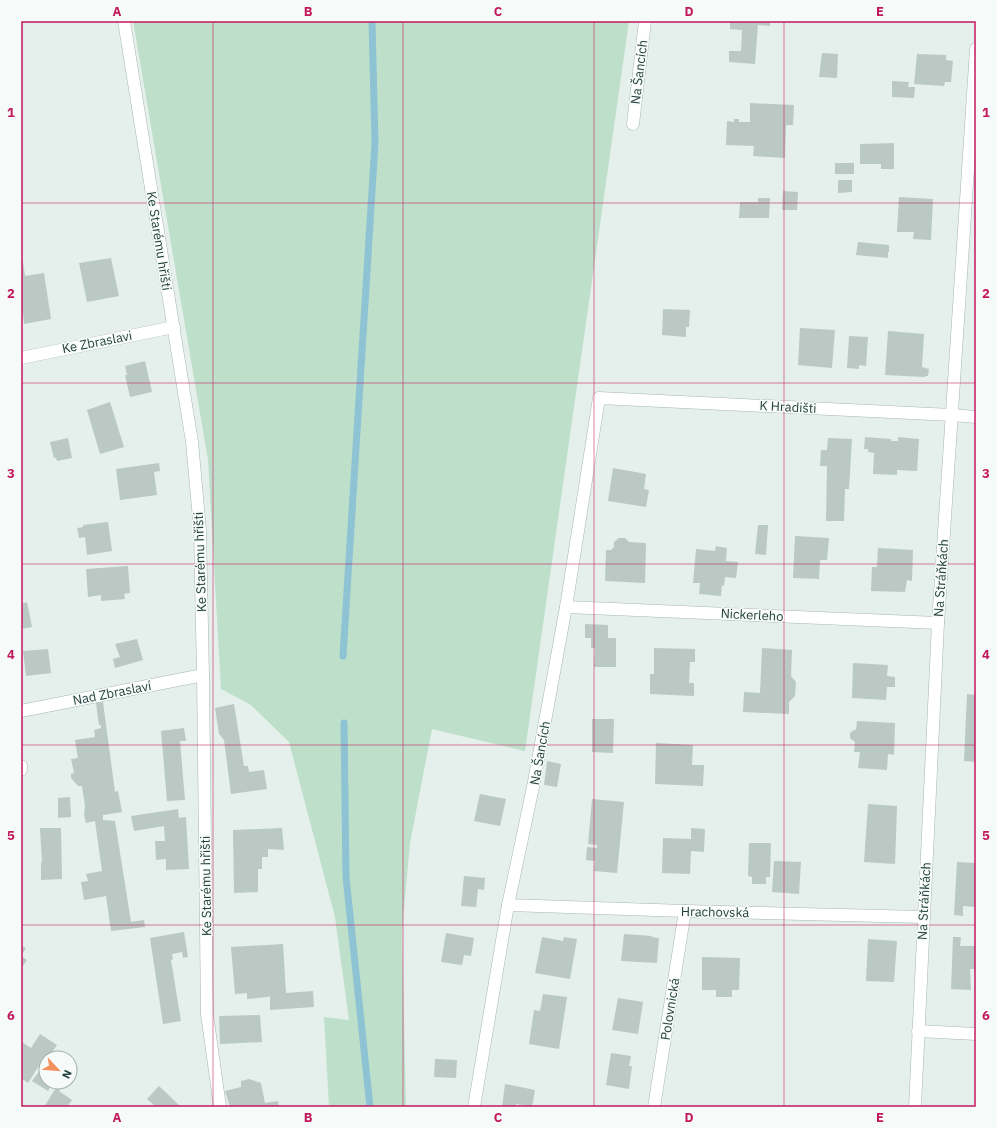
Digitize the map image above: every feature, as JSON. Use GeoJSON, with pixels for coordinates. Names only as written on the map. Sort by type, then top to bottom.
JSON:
{"type":"FeatureCollection","features":[{"type":"Feature","properties":{"kind":"street","name":"Ke Starému hřišti"},"geometry":{"type":"LineString","coordinates":[[124,21],[192,442],[200,530],[204,675],[207,1014],[220,1107]]}},
{"type":"Feature","properties":{"kind":"street","name":"Na Šancích"},"geometry":{"type":"LineString","coordinates":[[633,124],[645,21]]}},
{"type":"Feature","properties":{"kind":"street","name":"Na Stráňkách"},"geometry":{"type":"LineString","coordinates":[[914,1107],[938,623],[976,49]]}},
{"type":"Feature","properties":{"kind":"street","name":"Ke Zbraslavi"},"geometry":{"type":"LineString","coordinates":[[21,358],[174,327]]}},
{"type":"Feature","properties":{"kind":"street","name":"Na Šancích"},"geometry":{"type":"LineString","coordinates":[[474,1107],[508,905],[533,787],[566,607],[600,398]]}},
{"type":"Feature","properties":{"kind":"street","name":"K Hradišti"},"geometry":{"type":"LineString","coordinates":[[600,398],[976,417]]}},
{"type":"Feature","properties":{"kind":"street","name":"Nickerleho"},"geometry":{"type":"LineString","coordinates":[[566,607],[938,623]]}},
{"type":"Feature","properties":{"kind":"street","name":"Nad Zbraslaví"},"geometry":{"type":"LineString","coordinates":[[21,711],[204,675]]}},
{"type":"Feature","properties":{"kind":"street","name":"Hrachovská"},"geometry":{"type":"LineString","coordinates":[[508,905],[923,917]]}},
{"type":"Feature","properties":{"kind":"street","name":"Polovnická"},"geometry":{"type":"LineString","coordinates":[[654,1107],[685,911]]}},
{"type":"Feature","properties":{"kind":"street"},"geometry":{"type":"LineString","coordinates":[[918,1031],[976,1034]]}},
{"type":"Feature","properties":{"kind":"green space"},"geometry":{"type":"Polygon","coordinates":[[[133,21],[629,21],[525,751],[432,729],[410,843],[402,930],[406,1107],[329,1107],[324,1017],[349,1020],[335,917],[289,742],[251,705],[221,689],[208,460],[133,21]]]}},
{"type":"Feature","properties":{"kind":"building"},"geometry":{"type":"Polygon","coordinates":[[[730,21],[770,21],[770,26],[758,25],[755,64],[729,62],[729,51],[741,51],[742,30],[730,29],[730,21]]]}},
{"type":"Feature","properties":{"kind":"building"},"geometry":{"type":"Polygon","coordinates":[[[822,53],[838,54],[837,78],[819,77],[822,53]]]}},
{"type":"Feature","properties":{"kind":"building"},"geometry":{"type":"Polygon","coordinates":[[[917,54],[946,55],[946,60],[953,61],[951,82],[945,82],[944,86],[914,84],[917,54]]]}},
{"type":"Feature","properties":{"kind":"building"},"geometry":{"type":"Polygon","coordinates":[[[892,81],[909,82],[908,87],[915,87],[914,98],[892,97],[892,81]]]}},
{"type":"Feature","properties":{"kind":"building"},"geometry":{"type":"Polygon","coordinates":[[[750,103],[794,105],[793,125],[786,125],[785,158],[753,156],[754,146],[726,145],[727,121],[734,122],[734,119],[739,119],[739,122],[750,122],[750,103]]]}},
{"type":"Feature","properties":{"kind":"building"},"geometry":{"type":"Polygon","coordinates":[[[894,143],[894,169],[881,169],[881,164],[860,164],[860,144],[894,143]]]}},
{"type":"Feature","properties":{"kind":"building"},"geometry":{"type":"Polygon","coordinates":[[[835,163],[854,163],[854,174],[835,174],[835,163]]]}},
{"type":"Feature","properties":{"kind":"building"},"geometry":{"type":"Polygon","coordinates":[[[838,180],[852,180],[852,192],[838,193],[838,180]]]}},
{"type":"Feature","properties":{"kind":"building"},"geometry":{"type":"Polygon","coordinates":[[[783,191],[798,192],[797,210],[782,210],[783,191]]]}},
{"type":"Feature","properties":{"kind":"building"},"geometry":{"type":"Polygon","coordinates":[[[899,197],[933,199],[931,240],[913,239],[914,232],[897,232],[899,197]]]}},
{"type":"Feature","properties":{"kind":"building"},"geometry":{"type":"Polygon","coordinates":[[[758,198],[770,198],[769,218],[739,218],[740,202],[758,202],[758,198]]]}},
{"type":"Feature","properties":{"kind":"building"},"geometry":{"type":"Polygon","coordinates":[[[858,242],[889,245],[888,258],[856,255],[858,242]]]}},
{"type":"Feature","properties":{"kind":"building"},"geometry":{"type":"Polygon","coordinates":[[[111,258],[119,296],[87,302],[79,263],[111,258]]]}},
{"type":"Feature","properties":{"kind":"building"},"geometry":{"type":"Polygon","coordinates":[[[21,262],[23,262],[25,276],[44,273],[51,319],[24,324],[23,313],[21,314],[21,262]]]}},
{"type":"Feature","properties":{"kind":"building"},"geometry":{"type":"Polygon","coordinates":[[[663,309],[690,310],[689,327],[686,327],[686,337],[662,335],[663,309]]]}},
{"type":"Feature","properties":{"kind":"building"},"geometry":{"type":"Polygon","coordinates":[[[800,328],[835,330],[832,368],[798,365],[800,328]]]}},
{"type":"Feature","properties":{"kind":"building"},"geometry":{"type":"Polygon","coordinates":[[[888,331],[924,334],[922,367],[929,369],[928,376],[885,375],[888,331]]]}},
{"type":"Feature","properties":{"kind":"building"},"geometry":{"type":"Polygon","coordinates":[[[849,336],[868,337],[866,366],[859,365],[859,369],[847,368],[849,336]]]}},
{"type":"Feature","properties":{"kind":"building"},"geometry":{"type":"Polygon","coordinates":[[[145,361],[152,392],[130,397],[125,375],[127,375],[125,366],[145,361]]]}},
{"type":"Feature","properties":{"kind":"building"},"geometry":{"type":"Polygon","coordinates":[[[110,402],[124,447],[100,454],[87,410],[110,402]]]}},
{"type":"Feature","properties":{"kind":"building"},"geometry":{"type":"Polygon","coordinates":[[[865,437],[891,439],[891,441],[898,441],[898,437],[919,439],[917,471],[897,470],[897,475],[873,474],[874,453],[868,452],[868,449],[864,449],[865,437]]]}},
{"type":"Feature","properties":{"kind":"building"},"geometry":{"type":"Polygon","coordinates":[[[68,438],[72,458],[57,461],[56,458],[54,458],[50,442],[68,438]]]}},
{"type":"Feature","properties":{"kind":"building"},"geometry":{"type":"Polygon","coordinates":[[[828,438],[852,439],[849,489],[845,489],[844,521],[826,521],[827,466],[820,466],[821,450],[827,450],[828,438]]]}},
{"type":"Feature","properties":{"kind":"building"},"geometry":{"type":"Polygon","coordinates":[[[159,463],[160,471],[154,472],[157,495],[120,500],[116,469],[159,463]]]}},
{"type":"Feature","properties":{"kind":"building"},"geometry":{"type":"Polygon","coordinates":[[[613,468],[646,474],[644,489],[649,490],[646,507],[608,501],[613,468]]]}},
{"type":"Feature","properties":{"kind":"building"},"geometry":{"type":"Polygon","coordinates":[[[108,522],[112,551],[87,555],[85,537],[79,538],[77,528],[83,527],[83,525],[108,522]]]}},
{"type":"Feature","properties":{"kind":"building"},"geometry":{"type":"Polygon","coordinates":[[[758,525],[768,525],[766,555],[755,554],[758,525]]]}},
{"type":"Feature","properties":{"kind":"building"},"geometry":{"type":"Polygon","coordinates":[[[795,536],[829,538],[827,560],[820,560],[819,579],[793,578],[795,536]]]}},
{"type":"Feature","properties":{"kind":"building"},"geometry":{"type":"Polygon","coordinates":[[[619,538],[625,538],[629,542],[646,543],[645,583],[605,581],[606,550],[611,550],[614,547],[614,542],[619,538]]]}},
{"type":"Feature","properties":{"kind":"building"},"geometry":{"type":"Polygon","coordinates":[[[716,546],[727,548],[726,561],[738,562],[736,578],[725,577],[724,586],[722,585],[721,596],[699,594],[700,583],[693,583],[696,549],[715,551],[716,546]]]}},
{"type":"Feature","properties":{"kind":"building"},"geometry":{"type":"Polygon","coordinates":[[[878,548],[913,550],[912,581],[907,580],[905,592],[871,591],[872,567],[877,567],[878,548]]]}},
{"type":"Feature","properties":{"kind":"building"},"geometry":{"type":"Polygon","coordinates":[[[128,566],[130,593],[124,594],[125,599],[101,601],[101,595],[88,597],[86,569],[128,566]]]}},
{"type":"Feature","properties":{"kind":"building"},"geometry":{"type":"Polygon","coordinates":[[[27,602],[32,627],[21,629],[21,604],[27,602]]]}},
{"type":"Feature","properties":{"kind":"building"},"geometry":{"type":"Polygon","coordinates":[[[585,624],[608,625],[608,638],[616,638],[616,667],[594,667],[595,648],[591,648],[591,638],[585,638],[585,624]]]}},
{"type":"Feature","properties":{"kind":"building"},"geometry":{"type":"Polygon","coordinates":[[[137,639],[143,660],[115,668],[113,659],[120,657],[115,644],[137,639]]]}},
{"type":"Feature","properties":{"kind":"building"},"geometry":{"type":"Polygon","coordinates":[[[654,648],[695,649],[695,662],[690,662],[689,683],[694,683],[694,696],[650,694],[650,674],[654,674],[654,648]]]}},
{"type":"Feature","properties":{"kind":"building"},"geometry":{"type":"Polygon","coordinates":[[[762,648],[792,650],[791,676],[796,682],[795,696],[789,702],[789,714],[743,712],[744,692],[760,693],[762,648]]]}},
{"type":"Feature","properties":{"kind":"building"},"geometry":{"type":"Polygon","coordinates":[[[48,649],[51,673],[26,676],[23,651],[48,649]]]}},
{"type":"Feature","properties":{"kind":"building"},"geometry":{"type":"Polygon","coordinates":[[[853,663],[888,665],[887,676],[895,677],[895,687],[887,687],[886,700],[852,698],[853,663]]]}},
{"type":"Feature","properties":{"kind":"building"},"geometry":{"type":"Polygon","coordinates":[[[967,694],[976,695],[976,762],[964,761],[967,694]]]}},
{"type":"Feature","properties":{"kind":"building"},"geometry":{"type":"Polygon","coordinates":[[[103,702],[115,792],[118,791],[122,812],[103,815],[103,820],[115,821],[131,922],[144,920],[145,927],[111,931],[106,896],[84,900],[81,882],[88,881],[86,874],[102,871],[95,821],[86,823],[82,786],[78,786],[71,778],[71,774],[74,773],[71,759],[78,758],[75,740],[95,737],[94,730],[101,728],[101,725],[99,725],[96,703],[103,702]]]}},
{"type":"Feature","properties":{"kind":"building"},"geometry":{"type":"Polygon","coordinates":[[[234,704],[244,766],[248,766],[249,772],[264,770],[267,789],[231,794],[224,740],[219,734],[215,708],[234,704]]]}},
{"type":"Feature","properties":{"kind":"building"},"geometry":{"type":"Polygon","coordinates":[[[592,719],[614,719],[613,753],[592,752],[592,719]]]}},
{"type":"Feature","properties":{"kind":"building"},"geometry":{"type":"Polygon","coordinates":[[[857,721],[895,723],[894,755],[888,754],[887,770],[858,768],[860,752],[854,752],[855,742],[850,738],[850,733],[856,730],[857,721]]]}},
{"type":"Feature","properties":{"kind":"building"},"geometry":{"type":"Polygon","coordinates":[[[184,728],[186,741],[180,741],[185,800],[167,801],[161,731],[184,728]]]}},
{"type":"Feature","properties":{"kind":"building"},"geometry":{"type":"Polygon","coordinates":[[[656,743],[693,745],[692,765],[704,765],[703,786],[655,784],[656,743]]]}},
{"type":"Feature","properties":{"kind":"building"},"geometry":{"type":"Polygon","coordinates":[[[547,761],[561,764],[557,787],[544,785],[547,761]]]}},
{"type":"Feature","properties":{"kind":"building"},"geometry":{"type":"Polygon","coordinates":[[[480,794],[506,799],[500,826],[474,821],[480,794]]]}},
{"type":"Feature","properties":{"kind":"building"},"geometry":{"type":"Polygon","coordinates":[[[70,797],[71,817],[58,818],[58,798],[70,797]]]}},
{"type":"Feature","properties":{"kind":"building"},"geometry":{"type":"Polygon","coordinates":[[[592,799],[624,802],[617,873],[594,871],[595,861],[586,860],[587,847],[597,848],[597,845],[588,844],[592,799]]]}},
{"type":"Feature","properties":{"kind":"building"},"geometry":{"type":"Polygon","coordinates":[[[868,804],[897,806],[895,864],[864,862],[868,804]]]}},
{"type":"Feature","properties":{"kind":"building"},"geometry":{"type":"Polygon","coordinates":[[[178,809],[179,818],[186,817],[189,869],[166,870],[166,859],[156,860],[155,841],[165,841],[164,826],[134,831],[131,816],[178,809]]]}},
{"type":"Feature","properties":{"kind":"building"},"geometry":{"type":"Polygon","coordinates":[[[40,828],[61,828],[62,879],[41,880],[42,862],[40,828]]]}},
{"type":"Feature","properties":{"kind":"building"},"geometry":{"type":"Polygon","coordinates":[[[282,828],[284,850],[268,849],[268,857],[262,857],[262,869],[258,869],[258,892],[234,893],[233,830],[282,828]]]}},
{"type":"Feature","properties":{"kind":"building"},"geometry":{"type":"Polygon","coordinates":[[[691,828],[705,829],[704,852],[691,851],[690,874],[662,873],[663,838],[691,839],[691,828]]]}},
{"type":"Feature","properties":{"kind":"building"},"geometry":{"type":"Polygon","coordinates":[[[749,843],[771,843],[770,877],[766,877],[766,884],[752,884],[752,877],[748,876],[749,843]]]}},
{"type":"Feature","properties":{"kind":"building"},"geometry":{"type":"Polygon","coordinates":[[[774,861],[801,862],[799,894],[772,892],[774,861]]]}},
{"type":"Feature","properties":{"kind":"building"},"geometry":{"type":"Polygon","coordinates":[[[957,862],[976,863],[976,907],[963,906],[963,916],[954,915],[957,862]]]}},
{"type":"Feature","properties":{"kind":"building"},"geometry":{"type":"Polygon","coordinates":[[[464,876],[485,878],[484,890],[478,889],[476,907],[461,906],[464,876]]]}},
{"type":"Feature","properties":{"kind":"building"},"geometry":{"type":"Polygon","coordinates":[[[184,932],[188,957],[183,958],[182,952],[172,954],[173,959],[171,960],[181,1021],[163,1024],[150,938],[184,932]]]}},
{"type":"Feature","properties":{"kind":"building"},"geometry":{"type":"Polygon","coordinates":[[[446,933],[474,938],[471,956],[464,955],[462,965],[441,962],[446,933]]]}},
{"type":"Feature","properties":{"kind":"building"},"geometry":{"type":"Polygon","coordinates":[[[624,934],[659,938],[657,963],[621,961],[624,934]]]}},
{"type":"Feature","properties":{"kind":"building"},"geometry":{"type":"Polygon","coordinates":[[[542,937],[563,941],[564,937],[577,939],[570,979],[535,973],[542,937]]]}},
{"type":"Feature","properties":{"kind":"building"},"geometry":{"type":"Polygon","coordinates":[[[953,937],[961,937],[960,946],[976,946],[976,969],[970,969],[971,990],[951,989],[953,937]]]}},
{"type":"Feature","properties":{"kind":"building"},"geometry":{"type":"Polygon","coordinates":[[[868,939],[897,941],[894,982],[866,981],[868,939]]]}},
{"type":"Feature","properties":{"kind":"building"},"geometry":{"type":"Polygon","coordinates":[[[283,944],[286,993],[313,991],[314,1007],[270,1010],[270,996],[247,999],[247,993],[235,994],[231,947],[283,944]]]}},
{"type":"Feature","properties":{"kind":"building"},"geometry":{"type":"Polygon","coordinates":[[[21,946],[26,948],[21,956],[21,946]]]}},
{"type":"Feature","properties":{"kind":"building"},"geometry":{"type":"Polygon","coordinates":[[[21,956],[27,960],[21,969],[21,956]]]}},
{"type":"Feature","properties":{"kind":"building"},"geometry":{"type":"Polygon","coordinates":[[[702,957],[740,958],[739,990],[732,990],[732,997],[716,997],[716,990],[702,990],[702,957]]]}},
{"type":"Feature","properties":{"kind":"building"},"geometry":{"type":"Polygon","coordinates":[[[543,994],[567,997],[559,1049],[529,1044],[534,1010],[540,1011],[543,994]]]}},
{"type":"Feature","properties":{"kind":"building"},"geometry":{"type":"Polygon","coordinates":[[[618,998],[643,1002],[638,1034],[612,1030],[618,998]]]}},
{"type":"Feature","properties":{"kind":"building"},"geometry":{"type":"Polygon","coordinates":[[[260,1015],[262,1042],[220,1044],[219,1016],[260,1015]]]}},
{"type":"Feature","properties":{"kind":"building"},"geometry":{"type":"Polygon","coordinates":[[[40,1034],[57,1045],[54,1050],[38,1050],[38,1067],[28,1083],[21,1078],[22,1042],[31,1048],[40,1034]]]}},
{"type":"Feature","properties":{"kind":"building"},"geometry":{"type":"Polygon","coordinates":[[[611,1053],[631,1056],[629,1066],[632,1066],[629,1089],[606,1085],[611,1053]]]}},
{"type":"Feature","properties":{"kind":"building"},"geometry":{"type":"Polygon","coordinates":[[[435,1059],[457,1060],[456,1078],[434,1077],[435,1059]]]}},
{"type":"Feature","properties":{"kind":"building"},"geometry":{"type":"Polygon","coordinates":[[[38,1073],[38,1085],[32,1081],[38,1073]]]}},
{"type":"Feature","properties":{"kind":"building"},"geometry":{"type":"Polygon","coordinates":[[[249,1079],[261,1083],[265,1103],[278,1101],[279,1107],[230,1107],[225,1091],[241,1087],[241,1081],[249,1079]]]}},
{"type":"Feature","properties":{"kind":"building"},"geometry":{"type":"Polygon","coordinates":[[[505,1084],[535,1090],[532,1107],[516,1104],[516,1107],[502,1107],[505,1084]]]}},
{"type":"Feature","properties":{"kind":"building"},"geometry":{"type":"Polygon","coordinates":[[[159,1086],[181,1107],[156,1107],[147,1099],[159,1086]]]}},
{"type":"Feature","properties":{"kind":"building"},"geometry":{"type":"Polygon","coordinates":[[[55,1090],[60,1090],[72,1100],[67,1107],[44,1107],[55,1090]]]}},
{"type":"Feature","properties":{"kind":"waterway"},"geometry":{"type":"LineString","coordinates":[[343,656],[375,143],[372,21]]}},
{"type":"Feature","properties":{"kind":"waterway"},"geometry":{"type":"LineString","coordinates":[[344,723],[346,877],[370,1107]]}}]}
